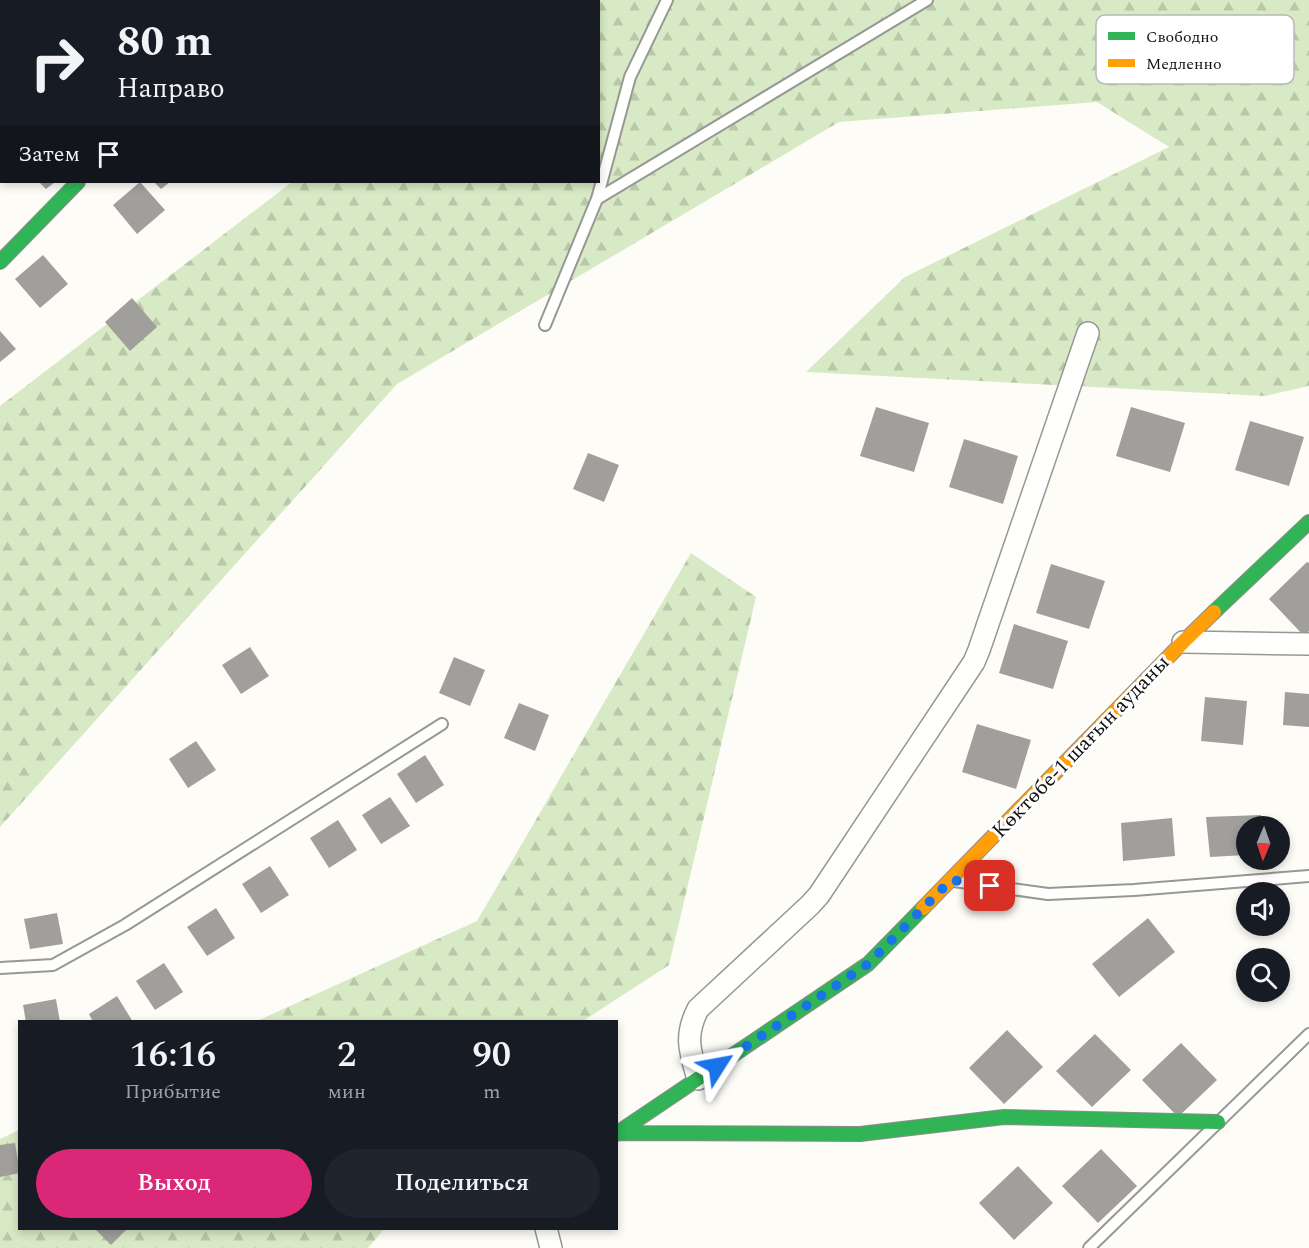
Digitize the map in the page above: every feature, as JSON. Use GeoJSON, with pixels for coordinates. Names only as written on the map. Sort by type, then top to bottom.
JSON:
{"type":"FeatureCollection","features":[{"type":"Feature","properties":{"kind":"street"},"geometry":{"type":"LineString","coordinates":[[0,262],[77,183]]}},
{"type":"Feature","properties":{"kind":"street"},"geometry":{"type":"LineString","coordinates":[[698,1079],[689,1048],[689,1031],[698,1009],[819,895],[974,662],[1088,333]]}},
{"type":"Feature","properties":{"kind":"street","name":"Көктөбе-1 шағын ауданы"},"geometry":{"type":"LineString","coordinates":[[618,1133],[868,964],[1183,642],[1309,522]]}},
{"type":"Feature","properties":{"kind":"street"},"geometry":{"type":"LineString","coordinates":[[1183,642],[1309,644]]}},
{"type":"Feature","properties":{"kind":"street"},"geometry":{"type":"LineString","coordinates":[[618,1134],[860,1134],[1004,1117],[1218,1122]]}},
{"type":"Feature","properties":{"kind":"street"},"geometry":{"type":"LineString","coordinates":[[546,1230],[550,1248]]}},
{"type":"Feature","properties":{"kind":"lane"},"geometry":{"type":"LineString","coordinates":[[545,325],[597,199],[630,77],[667,0]]}},
{"type":"Feature","properties":{"kind":"lane"},"geometry":{"type":"LineString","coordinates":[[597,199],[927,0]]}},
{"type":"Feature","properties":{"kind":"lane"},"geometry":{"type":"LineString","coordinates":[[0,968],[53,965],[125,925],[442,724]]}},
{"type":"Feature","properties":{"kind":"lane"},"geometry":{"type":"LineString","coordinates":[[951,880],[1048,894],[1134,890],[1309,876]]}},
{"type":"Feature","properties":{"kind":"lane"},"geometry":{"type":"LineString","coordinates":[[1089,1248],[1309,1034]]}},
{"type":"Feature","properties":{"kind":"green space"},"geometry":{"type":"Polygon","coordinates":[[[600,0],[1309,0],[1309,386],[1265,396],[806,372],[905,277],[1169,147],[1097,102],[839,122],[397,384],[0,827],[0,406],[291,183],[600,183],[600,0]]]}},
{"type":"Feature","properties":{"kind":"green space"},"geometry":{"type":"Polygon","coordinates":[[[691,553],[756,597],[669,965],[585,1020],[259,1020],[477,921],[691,553]]]}},
{"type":"Feature","properties":{"kind":"green space"},"geometry":{"type":"Polygon","coordinates":[[[18,1130],[18,1230],[383,1230],[368,1248],[0,1248],[0,1139],[18,1130]]]}},
{"type":"Feature","properties":{"kind":"building"},"geometry":{"type":"Polygon","coordinates":[[[40,183],[54,183],[46,189],[40,183]]]}},
{"type":"Feature","properties":{"kind":"building"},"geometry":{"type":"Polygon","coordinates":[[[141,183],[165,210],[137,234],[113,205],[141,183]]]}},
{"type":"Feature","properties":{"kind":"building"},"geometry":{"type":"Polygon","coordinates":[[[155,183],[169,183],[161,189],[155,183]]]}},
{"type":"Feature","properties":{"kind":"building"},"geometry":{"type":"Polygon","coordinates":[[[43,255],[68,284],[40,308],[15,279],[43,255]]]}},
{"type":"Feature","properties":{"kind":"building"},"geometry":{"type":"Polygon","coordinates":[[[132,298],[157,327],[130,351],[105,322],[132,298]]]}},
{"type":"Feature","properties":{"kind":"building"},"geometry":{"type":"Polygon","coordinates":[[[0,331],[16,349],[0,362],[0,331]]]}},
{"type":"Feature","properties":{"kind":"building"},"geometry":{"type":"Polygon","coordinates":[[[876,407],[929,423],[914,472],[860,456],[876,407]]]}},
{"type":"Feature","properties":{"kind":"building"},"geometry":{"type":"Polygon","coordinates":[[[1131,407],[1185,423],[1170,472],[1116,456],[1131,407]]]}},
{"type":"Feature","properties":{"kind":"building"},"geometry":{"type":"Polygon","coordinates":[[[1250,421],[1304,437],[1289,486],[1235,470],[1250,421]]]}},
{"type":"Feature","properties":{"kind":"building"},"geometry":{"type":"Polygon","coordinates":[[[964,439],[1018,456],[1003,504],[949,487],[964,439]]]}},
{"type":"Feature","properties":{"kind":"building"},"geometry":{"type":"Polygon","coordinates":[[[588,453],[619,465],[604,502],[573,489],[588,453]]]}},
{"type":"Feature","properties":{"kind":"building"},"geometry":{"type":"Polygon","coordinates":[[[1307,562],[1309,563],[1309,631],[1304,636],[1269,599],[1307,562]]]}},
{"type":"Feature","properties":{"kind":"building"},"geometry":{"type":"Polygon","coordinates":[[[1051,564],[1105,581],[1089,629],[1036,613],[1051,564]]]}},
{"type":"Feature","properties":{"kind":"building"},"geometry":{"type":"Polygon","coordinates":[[[1014,624],[1068,641],[1053,689],[999,673],[1014,624]]]}},
{"type":"Feature","properties":{"kind":"building"},"geometry":{"type":"Polygon","coordinates":[[[250,647],[269,676],[241,694],[222,665],[250,647]]]}},
{"type":"Feature","properties":{"kind":"building"},"geometry":{"type":"Polygon","coordinates":[[[454,657],[485,670],[470,706],[439,693],[454,657]]]}},
{"type":"Feature","properties":{"kind":"building"},"geometry":{"type":"Polygon","coordinates":[[[1285,692],[1309,694],[1309,727],[1283,725],[1285,692]]]}},
{"type":"Feature","properties":{"kind":"building"},"geometry":{"type":"Polygon","coordinates":[[[1205,697],[1247,701],[1243,745],[1201,741],[1205,697]]]}},
{"type":"Feature","properties":{"kind":"building"},"geometry":{"type":"Polygon","coordinates":[[[519,703],[549,715],[535,751],[504,738],[519,703]]]}},
{"type":"Feature","properties":{"kind":"building"},"geometry":{"type":"Polygon","coordinates":[[[977,724],[1031,740],[1016,789],[962,772],[977,724]]]}},
{"type":"Feature","properties":{"kind":"building"},"geometry":{"type":"Polygon","coordinates":[[[196,741],[216,770],[188,788],[169,759],[196,741]]]}},
{"type":"Feature","properties":{"kind":"building"},"geometry":{"type":"Polygon","coordinates":[[[425,755],[444,785],[416,803],[397,774],[425,755]]]}},
{"type":"Feature","properties":{"kind":"building"},"geometry":{"type":"Polygon","coordinates":[[[390,797],[410,826],[381,844],[362,815],[390,797]]]}},
{"type":"Feature","properties":{"kind":"building"},"geometry":{"type":"Polygon","coordinates":[[[1261,815],[1261,816],[1236,816],[1236,856],[1210,857],[1206,817],[1261,815]]]}},
{"type":"Feature","properties":{"kind":"building"},"geometry":{"type":"Polygon","coordinates":[[[1172,818],[1175,856],[1123,861],[1121,823],[1172,818]]]}},
{"type":"Feature","properties":{"kind":"building"},"geometry":{"type":"Polygon","coordinates":[[[338,820],[357,850],[329,868],[310,838],[338,820]]]}},
{"type":"Feature","properties":{"kind":"building"},"geometry":{"type":"Polygon","coordinates":[[[270,866],[289,895],[261,913],[242,884],[270,866]]]}},
{"type":"Feature","properties":{"kind":"building"},"geometry":{"type":"Polygon","coordinates":[[[216,908],[235,938],[207,956],[187,927],[216,908]]]}},
{"type":"Feature","properties":{"kind":"building"},"geometry":{"type":"Polygon","coordinates":[[[57,913],[63,944],[30,949],[24,919],[57,913]]]}},
{"type":"Feature","properties":{"kind":"building"},"geometry":{"type":"Polygon","coordinates":[[[1148,918],[1175,952],[1119,997],[1092,964],[1148,918]]]}},
{"type":"Feature","properties":{"kind":"building"},"geometry":{"type":"Polygon","coordinates":[[[164,963],[183,992],[155,1010],[136,981],[164,963]]]}},
{"type":"Feature","properties":{"kind":"building"},"geometry":{"type":"Polygon","coordinates":[[[117,996],[132,1020],[92,1020],[89,1014],[117,996]]]}},
{"type":"Feature","properties":{"kind":"building"},"geometry":{"type":"Polygon","coordinates":[[[56,999],[60,1020],[26,1020],[23,1005],[56,999]]]}},
{"type":"Feature","properties":{"kind":"building"},"geometry":{"type":"Polygon","coordinates":[[[1007,1030],[1043,1067],[1004,1104],[969,1068],[1007,1030]]]}},
{"type":"Feature","properties":{"kind":"building"},"geometry":{"type":"Polygon","coordinates":[[[1095,1034],[1131,1070],[1092,1107],[1056,1071],[1095,1034]]]}},
{"type":"Feature","properties":{"kind":"building"},"geometry":{"type":"Polygon","coordinates":[[[1181,1043],[1217,1080],[1178,1117],[1142,1080],[1181,1043]]]}},
{"type":"Feature","properties":{"kind":"building"},"geometry":{"type":"Polygon","coordinates":[[[15,1143],[18,1173],[0,1177],[0,1145],[15,1143]]]}},
{"type":"Feature","properties":{"kind":"building"},"geometry":{"type":"Polygon","coordinates":[[[1101,1149],[1137,1186],[1098,1223],[1062,1186],[1101,1149]]]}},
{"type":"Feature","properties":{"kind":"building"},"geometry":{"type":"Polygon","coordinates":[[[1018,1166],[1053,1203],[1014,1240],[979,1203],[1018,1166]]]}},
{"type":"Feature","properties":{"kind":"building"},"geometry":{"type":"Polygon","coordinates":[[[96,1230],[126,1230],[111,1245],[96,1230]]]}},
{"type":"Feature","properties":{"kind":"traffic: fast"},"geometry":{"type":"LineString","coordinates":[[0,262],[77,183]]}},
{"type":"Feature","properties":{"kind":"traffic: fast"},"geometry":{"type":"LineString","coordinates":[[1214,612],[1309,522]]}},
{"type":"Feature","properties":{"kind":"traffic: fast"},"geometry":{"type":"LineString","coordinates":[[618,1133],[868,964],[923,908]]}},
{"type":"Feature","properties":{"kind":"traffic: fast"},"geometry":{"type":"LineString","coordinates":[[618,1133],[860,1134],[1004,1117],[1218,1122]]}},
{"type":"Feature","properties":{"kind":"traffic: slow"},"geometry":{"type":"LineString","coordinates":[[923,908],[1214,612]]}},
{"type":"Feature","properties":{"kind":"route"},"geometry":{"type":"LineString","coordinates":[[717,1066],[868,964],[951,880],[990,886]]}}]}
